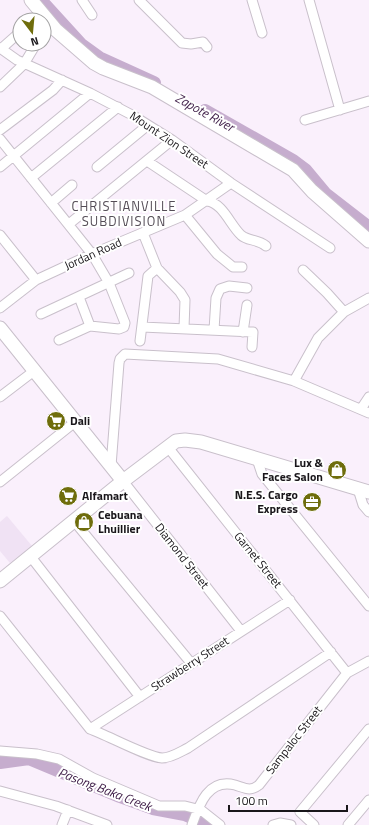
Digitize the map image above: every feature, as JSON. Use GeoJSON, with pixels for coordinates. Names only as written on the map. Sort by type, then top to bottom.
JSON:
{"type":"FeatureCollection","features":[{"type":"Feature","properties":{"kind":"street"},"geometry":{"type":"LineString","coordinates":[[31,0],[56,30],[94,63],[152,87],[293,170],[312,191],[369,241]]}},
{"type":"Feature","properties":{"kind":"street"},"geometry":{"type":"LineString","coordinates":[[82,0],[92,15]]}},
{"type":"Feature","properties":{"kind":"street"},"geometry":{"type":"LineString","coordinates":[[139,0],[182,43],[191,44],[203,42],[207,47]]}},
{"type":"Feature","properties":{"kind":"street"},"geometry":{"type":"LineString","coordinates":[[252,0],[262,33]]}},
{"type":"Feature","properties":{"kind":"street"},"geometry":{"type":"LineString","coordinates":[[309,0],[340,110]]}},
{"type":"Feature","properties":{"kind":"street"},"geometry":{"type":"LineString","coordinates":[[1,49],[12,39]]}},
{"type":"Feature","properties":{"kind":"street","name":"Mount Zion Street"},"geometry":{"type":"LineString","coordinates":[[1,49],[24,64],[90,93],[148,125],[172,140],[231,183],[330,248]]}},
{"type":"Feature","properties":{"kind":"street"},"geometry":{"type":"LineString","coordinates":[[0,87],[24,64],[31,52]]}},
{"type":"Feature","properties":{"kind":"street"},"geometry":{"type":"LineString","coordinates":[[0,130],[53,90],[62,80]]}},
{"type":"Feature","properties":{"kind":"street"},"geometry":{"type":"LineString","coordinates":[[0,167],[90,93]]}},
{"type":"Feature","properties":{"kind":"street"},"geometry":{"type":"LineString","coordinates":[[305,120],[369,101]]}},
{"type":"Feature","properties":{"kind":"street"},"geometry":{"type":"LineString","coordinates":[[31,178],[118,108]]}},
{"type":"Feature","properties":{"kind":"street"},"geometry":{"type":"LineString","coordinates":[[97,167],[148,125]]}},
{"type":"Feature","properties":{"kind":"street"},"geometry":{"type":"LineString","coordinates":[[0,139],[92,254],[110,283],[125,323],[124,327],[119,329],[90,326],[59,340]]}},
{"type":"Feature","properties":{"kind":"street"},"geometry":{"type":"LineString","coordinates":[[69,224],[172,140]]}},
{"type":"Feature","properties":{"kind":"street"},"geometry":{"type":"LineString","coordinates":[[147,160],[219,207],[242,237],[259,241],[266,246]]}},
{"type":"Feature","properties":{"kind":"street","name":"Jordan Road"},"geometry":{"type":"LineString","coordinates":[[0,308],[36,280],[92,254],[185,215],[231,183]]}},
{"type":"Feature","properties":{"kind":"street"},"geometry":{"type":"LineString","coordinates":[[51,203],[72,185]]}},
{"type":"Feature","properties":{"kind":"street"},"geometry":{"type":"LineString","coordinates":[[185,215],[217,254],[233,267],[242,267]]}},
{"type":"Feature","properties":{"kind":"street"},"geometry":{"type":"LineString","coordinates":[[143,233],[157,268],[180,292],[185,300],[184,328]]}},
{"type":"Feature","properties":{"kind":"street"},"geometry":{"type":"LineString","coordinates":[[0,235],[36,280]]}},
{"type":"Feature","properties":{"kind":"street"},"geometry":{"type":"LineString","coordinates":[[140,341],[148,276],[157,268]]}},
{"type":"Feature","properties":{"kind":"street"},"geometry":{"type":"LineString","coordinates":[[303,270],[344,312]]}},
{"type":"Feature","properties":{"kind":"street"},"geometry":{"type":"LineString","coordinates":[[41,314],[79,298],[129,273]]}},
{"type":"Feature","properties":{"kind":"street"},"geometry":{"type":"LineString","coordinates":[[214,330],[216,298],[220,289],[228,286],[247,288]]}},
{"type":"Feature","properties":{"kind":"street"},"geometry":{"type":"LineString","coordinates":[[79,298],[90,326]]}},
{"type":"Feature","properties":{"kind":"street"},"geometry":{"type":"LineString","coordinates":[[294,381],[318,338],[344,312],[369,298]]}},
{"type":"Feature","properties":{"kind":"street"},"geometry":{"type":"LineString","coordinates":[[243,332],[247,305]]}},
{"type":"Feature","properties":{"kind":"street"},"geometry":{"type":"LineString","coordinates":[[142,327],[253,332],[252,347]]}},
{"type":"Feature","properties":{"kind":"street"},"geometry":{"type":"LineString","coordinates":[[0,328],[123,481]]}},
{"type":"Feature","properties":{"kind":"street"},"geometry":{"type":"LineString","coordinates":[[111,466],[119,363],[120,359],[125,354],[218,359],[294,381],[324,395],[365,411],[369,397]]}},
{"type":"Feature","properties":{"kind":"street"},"geometry":{"type":"LineString","coordinates":[[0,397],[34,371]]}},
{"type":"Feature","properties":{"kind":"street"},"geometry":{"type":"LineString","coordinates":[[0,482],[75,422]]}},
{"type":"Feature","properties":{"kind":"street"},"geometry":{"type":"LineString","coordinates":[[0,581],[167,446],[176,441],[193,440],[363,491],[363,504],[369,512]]}},
{"type":"Feature","properties":{"kind":"street","name":"Garnet Street"},"geometry":{"type":"LineString","coordinates":[[167,446],[332,652],[347,673]]}},
{"type":"Feature","properties":{"kind":"street"},"geometry":{"type":"LineString","coordinates":[[257,459],[262,474],[369,606]]}},
{"type":"Feature","properties":{"kind":"street","name":"Diamond Street"},"geometry":{"type":"LineString","coordinates":[[123,481],[241,631]]}},
{"type":"Feature","properties":{"kind":"street"},"geometry":{"type":"LineString","coordinates":[[74,521],[191,663]]}},
{"type":"Feature","properties":{"kind":"street"},"geometry":{"type":"LineString","coordinates":[[31,557],[140,697]]}},
{"type":"Feature","properties":{"kind":"street","name":"Strawberry Street"},"geometry":{"type":"LineString","coordinates":[[90,729],[290,600]]}},
{"type":"Feature","properties":{"kind":"street"},"geometry":{"type":"LineString","coordinates":[[0,616],[90,729],[162,758],[170,757],[188,748],[332,652]]}},
{"type":"Feature","properties":{"kind":"street"},"geometry":{"type":"LineString","coordinates":[[347,673],[369,661]]}},
{"type":"Feature","properties":{"kind":"street","name":"Sampaloc Street"},"geometry":{"type":"LineString","coordinates":[[192,823],[201,800],[213,787],[227,784],[250,789],[259,785],[347,673]]}},
{"type":"Feature","properties":{"kind":"street"},"geometry":{"type":"LineString","coordinates":[[314,825],[300,812],[369,729]]}},
{"type":"Feature","properties":{"kind":"street"},"geometry":{"type":"LineString","coordinates":[[0,751],[36,754],[59,759],[93,778],[160,806],[185,806],[197,809],[208,815],[220,825]]}},
{"type":"Feature","properties":{"kind":"street"},"geometry":{"type":"LineString","coordinates":[[0,791],[68,810],[107,825]]}},
{"type":"Feature","properties":{"kind":"street"},"geometry":{"type":"LineString","coordinates":[[348,825],[369,800]]}},
{"type":"Feature","properties":{"kind":"street"},"geometry":{"type":"LineString","coordinates":[[62,825],[68,810]]}},
{"type":"Feature","properties":{"kind":"street"},"geometry":{"type":"LineString","coordinates":[[273,825],[280,823],[291,825]]}},
{"type":"Feature","properties":{"kind":"shaded area"},"geometry":{"type":"Polygon","coordinates":[[[7,516],[32,546],[10,563],[0,551],[0,522],[7,516]]]}},
{"type":"Feature","properties":{"kind":"waterway","name":"Zapote River"},"geometry":{"type":"LineString","coordinates":[[40,0],[81,45],[99,58],[154,83]]}},
{"type":"Feature","properties":{"kind":"waterway","name":"Zapote River"},"geometry":{"type":"LineString","coordinates":[[205,111],[293,161],[305,170],[325,194],[369,228]]}},
{"type":"Feature","properties":{"kind":"waterway","name":"Pasong Baka Creek"},"geometry":{"type":"LineString","coordinates":[[0,762],[29,758],[120,796],[153,808],[185,814],[210,825]]}},
{"type":"Feature","properties":{"kind":"place","name":"Dali"},"geometry":{"type":"Point","coordinates":[56,421]}},
{"type":"Feature","properties":{"kind":"place","name":"Lux & Faces Salon"},"geometry":{"type":"Point","coordinates":[337,470]}},
{"type":"Feature","properties":{"kind":"place","name":"Alfamart"},"geometry":{"type":"Point","coordinates":[68,496]}},
{"type":"Feature","properties":{"kind":"place","name":"N.E.S. Cargo Express"},"geometry":{"type":"Point","coordinates":[312,502]}},
{"type":"Feature","properties":{"kind":"place","name":"Cebuana Lhuillier"},"geometry":{"type":"Point","coordinates":[84,522]}},
{"type":"Feature","properties":{"kind":"district","name":"CHRISTIANVILLE SUBDIVISION"},"geometry":{"type":"Point","coordinates":[124,214]}}]}
